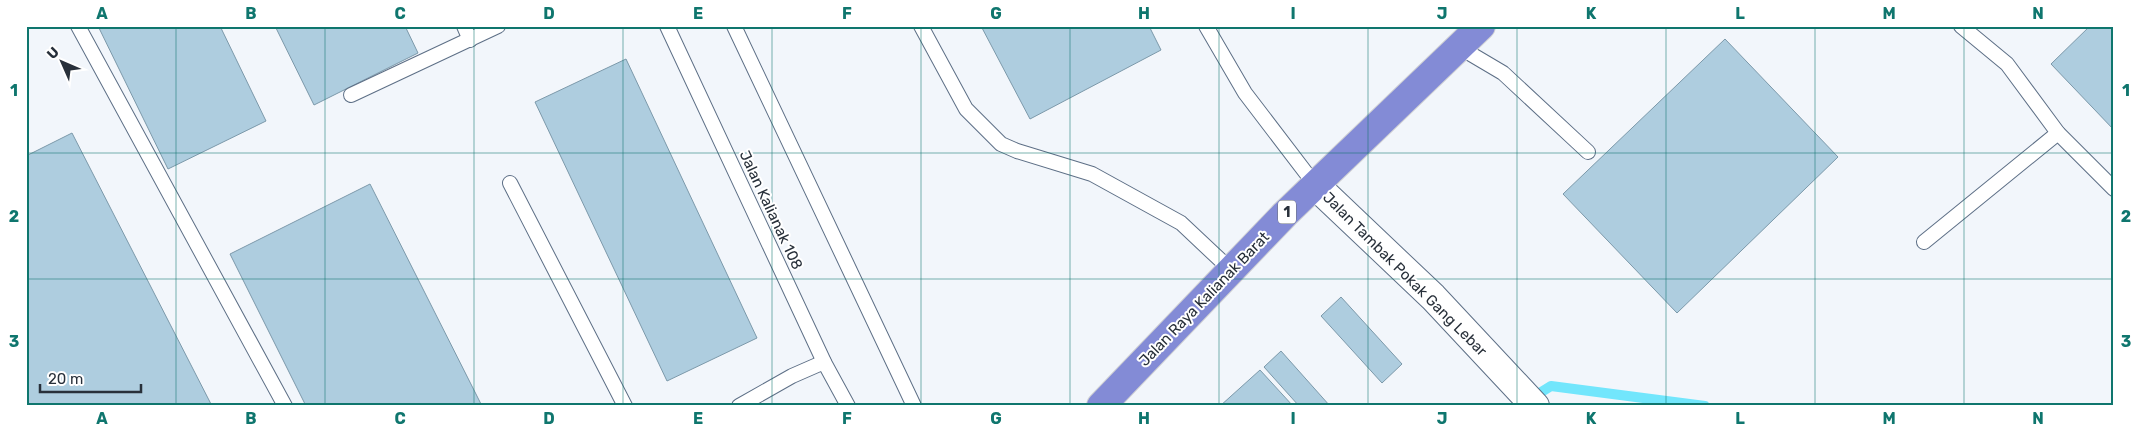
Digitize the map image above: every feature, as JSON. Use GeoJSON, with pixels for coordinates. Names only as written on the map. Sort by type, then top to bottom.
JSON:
{"type":"FeatureCollection","features":[{"type":"Feature","properties":{"kind":"highway","name":"Jalan Raya Kalianak Barat"},"geometry":{"type":"LineString","coordinates":[[1101,406],[1285,214],[1481,26]]}},
{"type":"Feature","properties":{"kind":"street","name":"Jalan Tambak Pokak Gang Lebar"},"geometry":{"type":"LineString","coordinates":[[1316,186],[1433,297],[1535,406]]}},
{"type":"Feature","properties":{"kind":"lane"},"geometry":{"type":"LineString","coordinates":[[78,26],[285,406]]}},
{"type":"Feature","properties":{"kind":"lane"},"geometry":{"type":"LineString","coordinates":[[464,26],[470,40]]}},
{"type":"Feature","properties":{"kind":"lane"},"geometry":{"type":"LineString","coordinates":[[350,95],[498,26]]}},
{"type":"Feature","properties":{"kind":"lane","name":"Jalan Kalianak 108"},"geometry":{"type":"LineString","coordinates":[[667,26],[824,362],[848,406]]}},
{"type":"Feature","properties":{"kind":"lane"},"geometry":{"type":"LineString","coordinates":[[734,26],[914,406]]}},
{"type":"Feature","properties":{"kind":"lane"},"geometry":{"type":"LineString","coordinates":[[921,26],[966,108],[1001,144],[1017,151],[1092,174],[1181,223],[1232,271]]}},
{"type":"Feature","properties":{"kind":"lane"},"geometry":{"type":"LineString","coordinates":[[1206,26],[1245,93],[1316,186]]}},
{"type":"Feature","properties":{"kind":"lane"},"geometry":{"type":"LineString","coordinates":[[1961,26],[2007,64],[2058,133],[2114,189]]}},
{"type":"Feature","properties":{"kind":"lane"},"geometry":{"type":"LineString","coordinates":[[1460,47],[1503,73],[1588,152]]}},
{"type":"Feature","properties":{"kind":"lane"},"geometry":{"type":"LineString","coordinates":[[1924,242],[2058,133]]}},
{"type":"Feature","properties":{"kind":"lane"},"geometry":{"type":"LineString","coordinates":[[510,183],[625,406]]}},
{"type":"Feature","properties":{"kind":"lane"},"geometry":{"type":"LineString","coordinates":[[739,406],[792,376],[824,362]]}},
{"type":"Feature","properties":{"kind":"building"},"geometry":{"type":"Polygon","coordinates":[[[98,26],[220,26],[266,121],[168,169],[98,26]]]}},
{"type":"Feature","properties":{"kind":"building"},"geometry":{"type":"Polygon","coordinates":[[[275,26],[405,26],[418,53],[314,105],[275,26]]]}},
{"type":"Feature","properties":{"kind":"building"},"geometry":{"type":"Polygon","coordinates":[[[981,26],[1149,26],[1161,50],[1030,119],[981,26]]]}},
{"type":"Feature","properties":{"kind":"building"},"geometry":{"type":"Polygon","coordinates":[[[2090,26],[2114,26],[2114,130],[2051,64],[2090,26]]]}},
{"type":"Feature","properties":{"kind":"building"},"geometry":{"type":"Polygon","coordinates":[[[1725,39],[1838,157],[1677,313],[1563,194],[1725,39]]]}},
{"type":"Feature","properties":{"kind":"building"},"geometry":{"type":"Polygon","coordinates":[[[626,59],[757,338],[667,381],[535,102],[626,59]]]}},
{"type":"Feature","properties":{"kind":"building"},"geometry":{"type":"Polygon","coordinates":[[[72,133],[212,406],[26,406],[26,156],[72,133]]]}},
{"type":"Feature","properties":{"kind":"building"},"geometry":{"type":"Polygon","coordinates":[[[370,184],[482,406],[306,406],[230,254],[370,184]]]}},
{"type":"Feature","properties":{"kind":"building"},"geometry":{"type":"Polygon","coordinates":[[[1341,297],[1402,364],[1382,383],[1321,316],[1341,297]]]}},
{"type":"Feature","properties":{"kind":"building"},"geometry":{"type":"Polygon","coordinates":[[[1281,351],[1330,406],[1299,406],[1264,367],[1281,351]]]}},
{"type":"Feature","properties":{"kind":"building"},"geometry":{"type":"Polygon","coordinates":[[[1260,370],[1293,406],[1220,406],[1260,370]]]}},
{"type":"Feature","properties":{"kind":"waterway"},"geometry":{"type":"LineString","coordinates":[[1530,399],[1551,386],[1705,406]]}}]}
